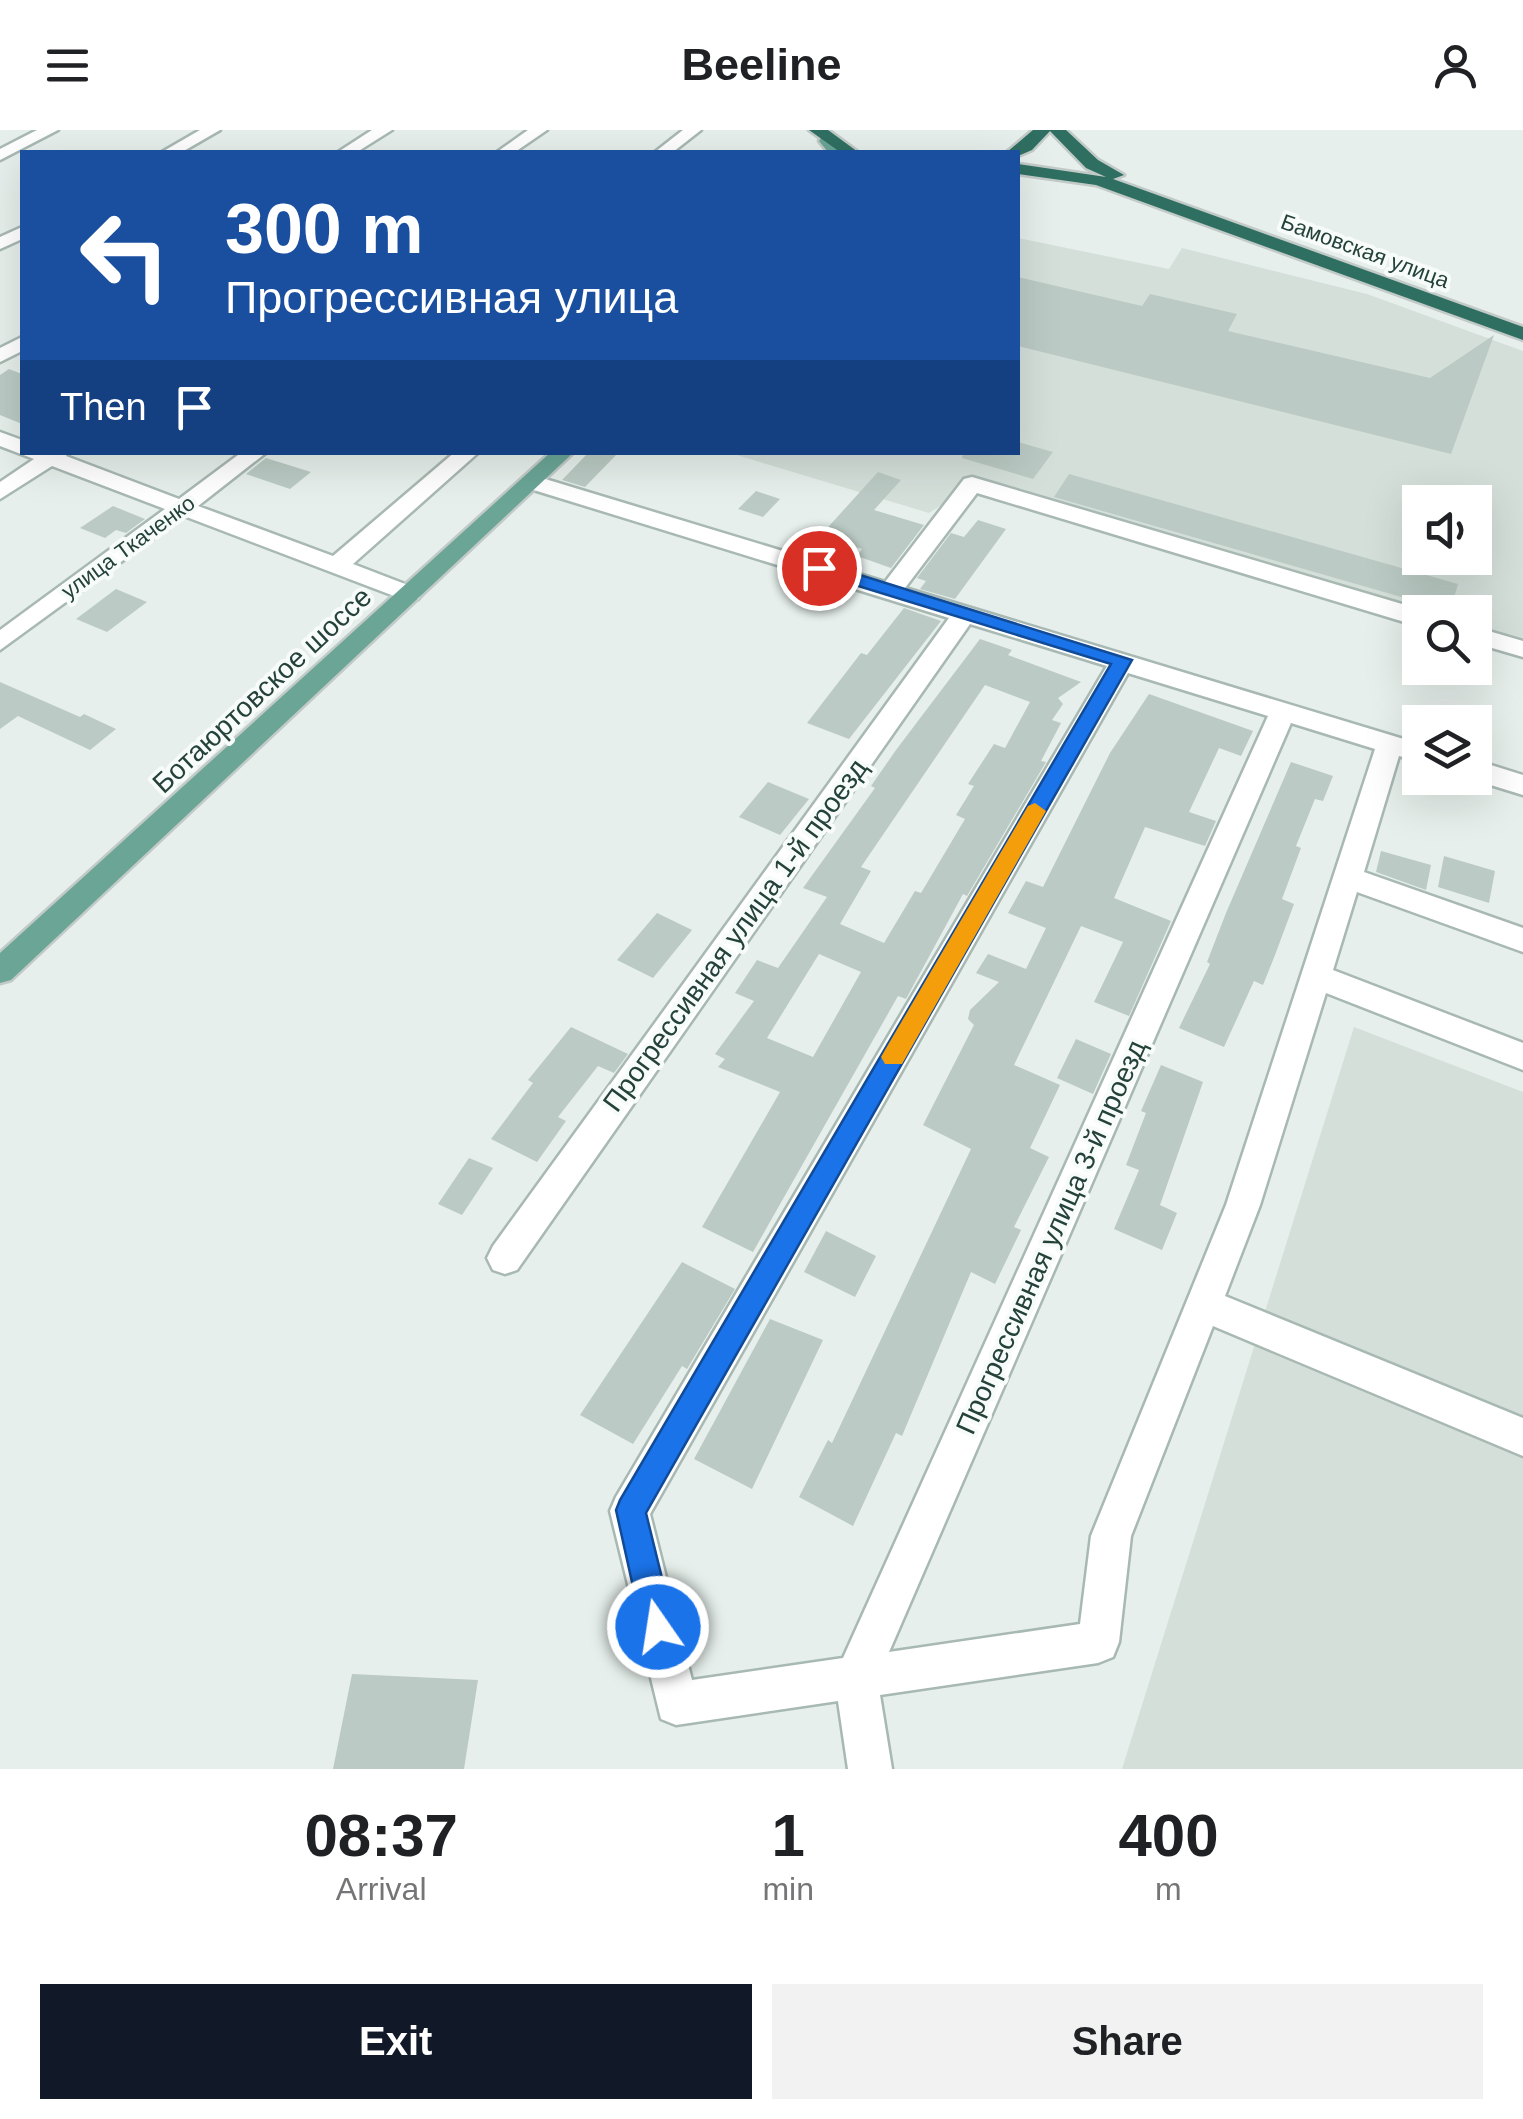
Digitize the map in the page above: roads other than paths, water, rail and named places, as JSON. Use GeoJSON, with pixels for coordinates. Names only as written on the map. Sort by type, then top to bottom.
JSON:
{"type":"FeatureCollection","features":[{"type":"Feature","properties":{"kind":"highway"},"geometry":{"type":"LineString","coordinates":[[1017,150],[1042,130]]}},
{"type":"Feature","properties":{"kind":"highway"},"geometry":{"type":"LineString","coordinates":[[1057,130],[1092,164],[1192,211]]}},
{"type":"Feature","properties":{"kind":"highway"},"geometry":{"type":"LineString","coordinates":[[1020,169],[1099,180],[1192,211]]}},
{"type":"Feature","properties":{"kind":"highway","name":"Бамовская улица"},"geometry":{"type":"LineString","coordinates":[[1192,211],[1523,334]]}},
{"type":"Feature","properties":{"kind":"main road","name":"Ботаюртовское шоссе"},"geometry":{"type":"LineString","coordinates":[[0,971],[561,455]]}},
{"type":"Feature","properties":{"kind":"street"},"geometry":{"type":"LineString","coordinates":[[0,154],[50,130]]}},
{"type":"Feature","properties":{"kind":"street"},"geometry":{"type":"LineString","coordinates":[[174,150],[212,130]]}},
{"type":"Feature","properties":{"kind":"street"},"geometry":{"type":"LineString","coordinates":[[349,150],[384,130]]}},
{"type":"Feature","properties":{"kind":"street"},"geometry":{"type":"LineString","coordinates":[[508,150],[539,130]]}},
{"type":"Feature","properties":{"kind":"street"},"geometry":{"type":"LineString","coordinates":[[666,150],[694,130]]}},
{"type":"Feature","properties":{"kind":"street"},"geometry":{"type":"LineString","coordinates":[[0,492],[47,455]]}},
{"type":"Feature","properties":{"kind":"street"},"geometry":{"type":"LineString","coordinates":[[51,455],[410,594]]}},
{"type":"Feature","properties":{"kind":"street","name":"улица Ткаченко"},"geometry":{"type":"LineString","coordinates":[[0,642],[252,455]]}},
{"type":"Feature","properties":{"kind":"street"},"geometry":{"type":"LineString","coordinates":[[336,566],[466,455]]}},
{"type":"Feature","properties":{"kind":"street"},"geometry":{"type":"LineString","coordinates":[[532,482],[1402,748]]}},
{"type":"Feature","properties":{"kind":"street"},"geometry":{"type":"LineString","coordinates":[[890,590],[972,484],[1402,613]]}},
{"type":"Feature","properties":{"kind":"street","name":"Прогрессивная улица 1-й проезд"},"geometry":{"type":"LineString","coordinates":[[504,1258],[965,613]]}},
{"type":"Feature","properties":{"kind":"street"},"geometry":{"type":"LineString","coordinates":[[1492,640],[1523,649]]}},
{"type":"Feature","properties":{"kind":"street"},"geometry":{"type":"LineString","coordinates":[[1122,660],[630,1510],[676,1704],[1098,1642],[1111,1536],[1243,1206],[1350,878],[1402,756]]}},
{"type":"Feature","properties":{"kind":"street","name":"Прогрессивная улица 3-й проезд"},"geometry":{"type":"LineString","coordinates":[[856,1678],[1283,712]]}},
{"type":"Feature","properties":{"kind":"street"},"geometry":{"type":"LineString","coordinates":[[1492,775],[1523,785]]}},
{"type":"Feature","properties":{"kind":"street"},"geometry":{"type":"LineString","coordinates":[[1350,878],[1523,940]]}},
{"type":"Feature","properties":{"kind":"street"},"geometry":{"type":"LineString","coordinates":[[1318,977],[1523,1058]]}},
{"type":"Feature","properties":{"kind":"street"},"geometry":{"type":"LineString","coordinates":[[1203,1304],[1523,1437]]}},
{"type":"Feature","properties":{"kind":"street"},"geometry":{"type":"LineString","coordinates":[[856,1678],[870,1769]]}}]}
